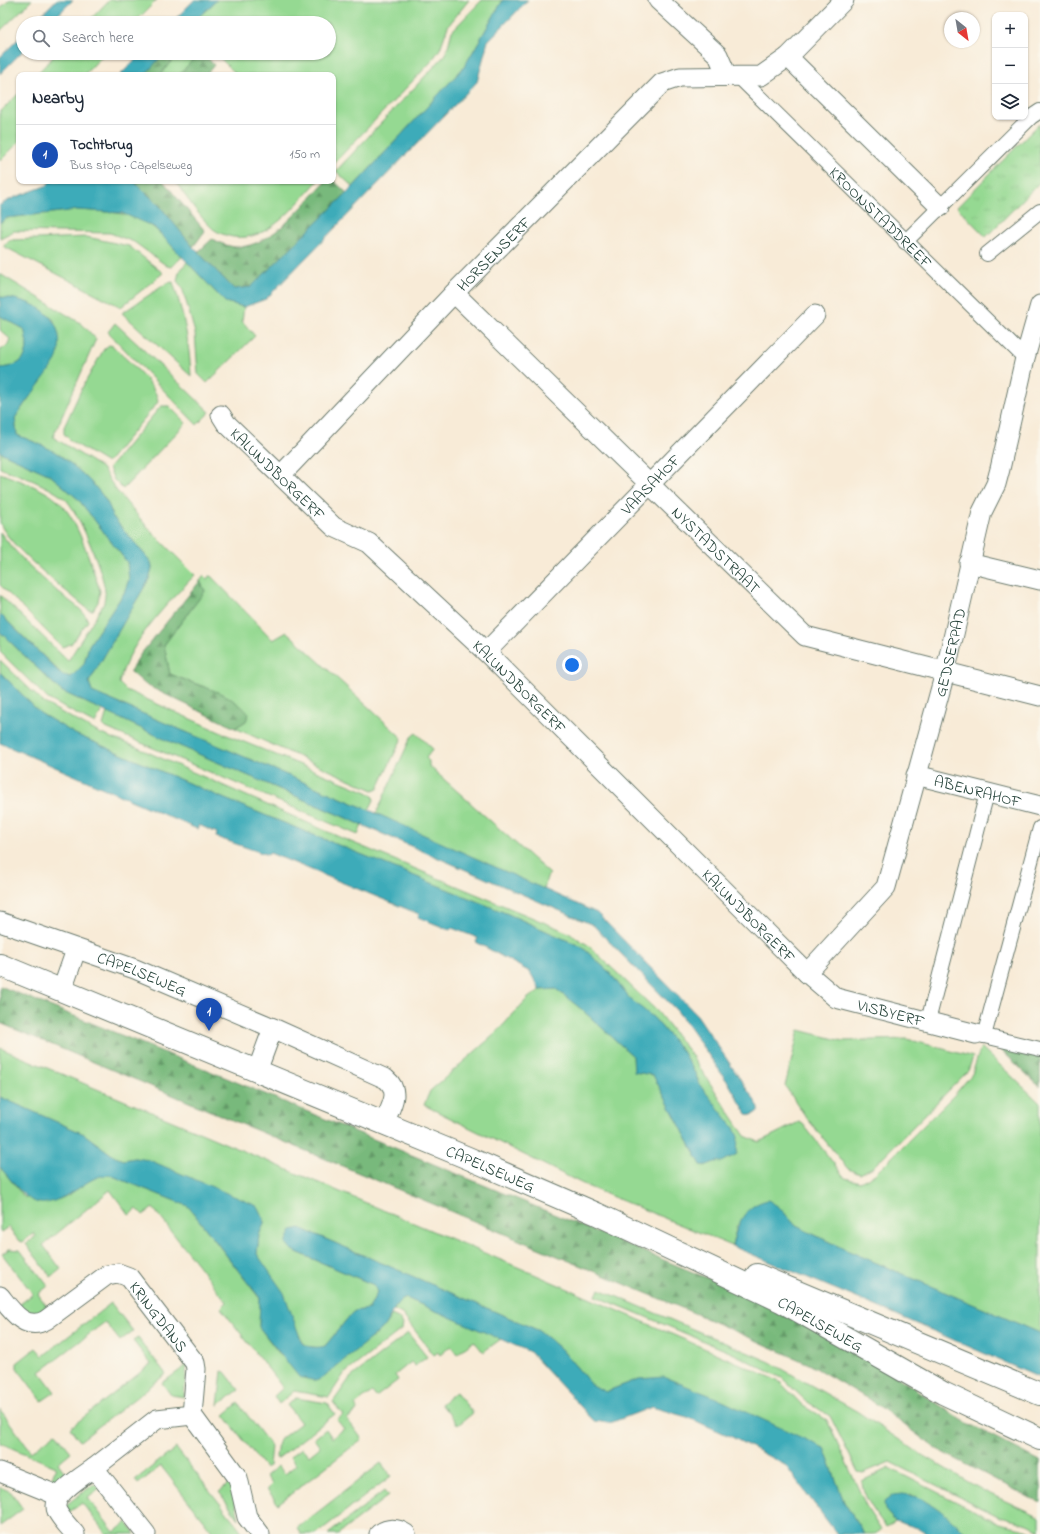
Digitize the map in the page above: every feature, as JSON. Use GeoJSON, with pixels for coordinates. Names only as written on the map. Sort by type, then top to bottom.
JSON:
{"type":"FeatureCollection","features":[{"type":"Feature","properties":{"kind":"main road","name":"CAPELSEWEG"},"geometry":{"type":"LineString","coordinates":[[0,964],[384,1123],[597,1214],[781,1301],[943,1393],[1040,1439]]}},
{"type":"Feature","properties":{"kind":"main road","name":"CAPELSEWEG"},"geometry":{"type":"LineString","coordinates":[[597,1214],[786,1286],[1040,1394]]}},
{"type":"Feature","properties":{"kind":"street","name":"KROONSTADDREEF"},"geometry":{"type":"LineString","coordinates":[[658,0],[718,55],[732,76],[1025,358]]}},
{"type":"Feature","properties":{"kind":"street","name":"HORSENSERF"},"geometry":{"type":"LineString","coordinates":[[281,475],[454,293],[662,83],[680,77],[761,76],[788,57],[844,0]]}},
{"type":"Feature","properties":{"kind":"street"},"geometry":{"type":"LineString","coordinates":[[788,57],[940,207]]}},
{"type":"Feature","properties":{"kind":"street"},"geometry":{"type":"LineString","coordinates":[[905,242],[1031,117],[1040,111]]}},
{"type":"Feature","properties":{"kind":"street"},"geometry":{"type":"LineString","coordinates":[[987,254],[1040,211]]}},
{"type":"Feature","properties":{"kind":"street","name":"NYSTADSTRAAT"},"geometry":{"type":"LineString","coordinates":[[454,293],[652,484],[805,636],[945,673],[1040,696]]}},
{"type":"Feature","properties":{"kind":"street","name":"GEDSERPAD"},"geometry":{"type":"LineString","coordinates":[[807,973],[886,888],[945,673],[969,563],[982,512],[996,484],[1000,469],[1025,358],[1040,305]]}},
{"type":"Feature","properties":{"kind":"street","name":"VAASAHOF"},"geometry":{"type":"LineString","coordinates":[[486,652],[652,484],[815,315]]}},
{"type":"Feature","properties":{"kind":"street","name":"KALUNDBORGERF"},"geometry":{"type":"LineString","coordinates":[[221,415],[226,423],[334,527],[369,543],[486,652],[807,973]]}},
{"type":"Feature","properties":{"kind":"street"},"geometry":{"type":"LineString","coordinates":[[969,563],[1040,580]]}},
{"type":"Feature","properties":{"kind":"street","name":"ABENRAHOF"},"geometry":{"type":"LineString","coordinates":[[916,775],[1040,806]]}},
{"type":"Feature","properties":{"kind":"street"},"geometry":{"type":"LineString","coordinates":[[928,1022],[987,793]]}},
{"type":"Feature","properties":{"kind":"street"},"geometry":{"type":"LineString","coordinates":[[980,1035],[1018,911],[1040,828]]}},
{"type":"Feature","properties":{"kind":"street","name":"CAPELSEWEG"},"geometry":{"type":"LineString","coordinates":[[0,922],[76,950],[135,969],[273,1028],[386,1079],[394,1087],[395,1094],[384,1123]]}},
{"type":"Feature","properties":{"kind":"street","name":"CAPELSEWEG"},"geometry":{"type":"LineString","coordinates":[[62,990],[76,950]]}},
{"type":"Feature","properties":{"kind":"street","name":"VISBYERF"},"geometry":{"type":"LineString","coordinates":[[807,973],[836,998],[980,1035],[1040,1048]]}},
{"type":"Feature","properties":{"kind":"street"},"geometry":{"type":"LineString","coordinates":[[257,1071],[273,1028]]}},
{"type":"Feature","properties":{"kind":"street","name":"KRINGDANS"},"geometry":{"type":"LineString","coordinates":[[0,1296],[18,1318],[27,1322],[37,1323],[46,1320],[107,1275],[118,1273],[125,1275],[195,1363],[196,1370],[192,1415]]}},
{"type":"Feature","properties":{"kind":"street"},"geometry":{"type":"LineString","coordinates":[[75,1534],[58,1512],[56,1501],[59,1496],[157,1419],[192,1415],[238,1478],[247,1517],[260,1534]]}},
{"type":"Feature","properties":{"kind":"street"},"geometry":{"type":"LineString","coordinates":[[94,1468],[146,1534]]}},
{"type":"Feature","properties":{"kind":"street"},"geometry":{"type":"LineString","coordinates":[[0,1472],[59,1496]]}},
{"type":"Feature","properties":{"kind":"street"},"geometry":{"type":"LineString","coordinates":[[379,1534],[394,1529],[406,1534]]}},
{"type":"Feature","properties":{"kind":"green space"},"geometry":{"type":"Polygon","coordinates":[[[9,0],[32,0],[0,31],[0,9],[9,0]]]}},
{"type":"Feature","properties":{"kind":"green space"},"geometry":{"type":"Polygon","coordinates":[[[109,0],[157,0],[141,16],[94,16],[109,0]]]}},
{"type":"Feature","properties":{"kind":"green space"},"geometry":{"type":"Polygon","coordinates":[[[217,0],[469,0],[448,26],[440,49],[430,63],[336,161],[336,72],[234,72],[222,60],[336,60],[336,16],[200,16],[217,0]]]}},
{"type":"Feature","properties":{"kind":"green space"},"geometry":{"type":"Polygon","coordinates":[[[482,0],[503,0],[464,67],[353,187],[336,171],[446,54],[452,31],[482,0]]]}},
{"type":"Feature","properties":{"kind":"green space"},"geometry":{"type":"Polygon","coordinates":[[[50,60],[98,60],[87,72],[39,72],[50,60]]]}},
{"type":"Feature","properties":{"kind":"green space"},"geometry":{"type":"Polygon","coordinates":[[[158,60],[172,60],[162,72],[148,72],[158,60]]]}},
{"type":"Feature","properties":{"kind":"green space"},"geometry":{"type":"Polygon","coordinates":[[[172,60],[193,60],[182,72],[162,72],[172,60]]]}},
{"type":"Feature","properties":{"kind":"green space"},"geometry":{"type":"Polygon","coordinates":[[[193,60],[209,60],[214,65],[208,72],[182,72],[193,60]]]}},
{"type":"Feature","properties":{"kind":"green space"},"geometry":{"type":"Polygon","coordinates":[[[16,96],[16,145],[0,161],[0,112],[16,96]]]}},
{"type":"Feature","properties":{"kind":"green space"},"geometry":{"type":"Polygon","coordinates":[[[1039,124],[1040,182],[986,237],[957,207],[1039,124]]]}},
{"type":"Feature","properties":{"kind":"green space"},"geometry":{"type":"Polygon","coordinates":[[[336,183],[347,193],[251,287],[234,289],[198,252],[212,239],[228,246],[238,247],[251,245],[263,240],[275,232],[298,212],[323,184],[336,184],[336,183]]]}},
{"type":"Feature","properties":{"kind":"green space"},"geometry":{"type":"Polygon","coordinates":[[[136,184],[166,184],[205,231],[193,247],[158,204],[136,184]]]}},
{"type":"Feature","properties":{"kind":"green space"},"geometry":{"type":"Polygon","coordinates":[[[177,184],[315,184],[281,220],[259,234],[246,237],[231,237],[213,229],[188,200],[177,184]]]}},
{"type":"Feature","properties":{"kind":"green space"},"geometry":{"type":"Polygon","coordinates":[[[78,210],[118,213],[146,222],[158,231],[182,257],[171,267],[167,266],[134,242],[110,233],[14,231],[0,238],[0,223],[6,218],[78,210]]]}},
{"type":"Feature","properties":{"kind":"green space"},"geometry":{"type":"Polygon","coordinates":[[[87,237],[129,246],[163,273],[121,307],[3,246],[10,240],[87,237]]]}},
{"type":"Feature","properties":{"kind":"green space"},"geometry":{"type":"Polygon","coordinates":[[[187,262],[225,302],[244,307],[242,321],[255,336],[207,383],[198,374],[195,333],[182,287],[177,281],[179,272],[187,262]]]}},
{"type":"Feature","properties":{"kind":"green space"},"geometry":{"type":"Polygon","coordinates":[[[0,274],[82,324],[96,339],[53,437],[102,468],[116,490],[149,529],[195,575],[172,599],[140,639],[131,653],[119,683],[126,690],[222,733],[367,792],[373,796],[374,800],[369,810],[92,692],[89,682],[149,579],[152,568],[151,562],[112,516],[110,508],[99,491],[84,475],[56,453],[40,444],[17,435],[15,418],[56,359],[54,320],[41,310],[23,301],[0,297],[0,274]]]}},
{"type":"Feature","properties":{"kind":"green space"},"geometry":{"type":"Polygon","coordinates":[[[173,282],[185,328],[191,376],[122,313],[167,283],[173,282]]]}},
{"type":"Feature","properties":{"kind":"green space"},"geometry":{"type":"Polygon","coordinates":[[[0,316],[24,329],[27,345],[24,357],[21,361],[9,367],[0,368],[0,350],[7,346],[10,339],[0,330],[0,316]]]}},
{"type":"Feature","properties":{"kind":"green space"},"geometry":{"type":"Polygon","coordinates":[[[115,323],[210,412],[197,425],[108,332],[115,323]]]}},
{"type":"Feature","properties":{"kind":"green space"},"geometry":{"type":"Polygon","coordinates":[[[109,345],[113,346],[147,380],[156,395],[158,402],[107,463],[71,441],[64,434],[64,427],[82,388],[104,349],[109,345]]]}},
{"type":"Feature","properties":{"kind":"green space"},"geometry":{"type":"Polygon","coordinates":[[[161,406],[169,406],[186,423],[123,489],[114,480],[109,468],[161,406]]]}},
{"type":"Feature","properties":{"kind":"green space"},"geometry":{"type":"Polygon","coordinates":[[[0,452],[50,475],[78,499],[127,562],[129,579],[124,593],[89,645],[84,664],[71,677],[63,675],[0,614],[0,595],[68,661],[104,603],[105,592],[100,571],[95,556],[76,514],[64,498],[33,481],[0,468],[0,452]]]}},
{"type":"Feature","properties":{"kind":"green space"},"geometry":{"type":"Polygon","coordinates":[[[0,473],[45,492],[52,496],[65,508],[78,530],[100,591],[98,602],[93,610],[89,610],[39,568],[13,543],[4,531],[0,522],[0,473]]]}},
{"type":"Feature","properties":{"kind":"green space"},"geometry":{"type":"Polygon","coordinates":[[[0,532],[34,570],[79,608],[86,616],[88,621],[71,644],[62,647],[0,585],[0,532]]]}},
{"type":"Feature","properties":{"kind":"green space"},"geometry":{"type":"Polygon","coordinates":[[[210,575],[273,640],[287,632],[402,738],[378,788],[373,790],[235,728],[246,721],[229,697],[170,674],[164,645],[205,591],[200,581],[204,576],[207,579],[210,575]]]}},
{"type":"Feature","properties":{"kind":"green space"},"geometry":{"type":"Polygon","coordinates":[[[200,581],[205,591],[164,645],[170,674],[223,694],[241,706],[249,714],[246,721],[235,728],[146,685],[130,671],[140,655],[200,581]]]}},
{"type":"Feature","properties":{"kind":"green space"},"geometry":{"type":"Polygon","coordinates":[[[0,632],[61,691],[102,710],[95,724],[48,699],[0,652],[0,632]]]}},
{"type":"Feature","properties":{"kind":"green space"},"geometry":{"type":"Polygon","coordinates":[[[0,660],[44,703],[101,734],[136,747],[344,839],[567,932],[588,945],[657,1011],[690,1053],[745,1136],[759,1142],[799,1122],[803,1124],[845,1178],[860,1182],[875,1174],[956,1093],[972,1074],[981,1047],[1040,1103],[1040,1333],[844,1249],[796,1226],[779,1207],[737,1225],[732,1246],[589,1187],[424,1105],[430,1091],[495,1034],[528,998],[540,990],[556,989],[580,1008],[633,1056],[634,1072],[653,1075],[701,1165],[705,1166],[715,1161],[702,1089],[696,1075],[682,1051],[654,1018],[630,1000],[610,973],[582,947],[508,914],[225,799],[75,734],[40,713],[0,672],[0,660]]]}},
{"type":"Feature","properties":{"kind":"green space"},"geometry":{"type":"Polygon","coordinates":[[[107,712],[166,740],[362,825],[358,835],[106,728],[103,725],[107,712]]]}},
{"type":"Feature","properties":{"kind":"green space"},"geometry":{"type":"Polygon","coordinates":[[[416,733],[433,749],[426,758],[429,761],[429,766],[550,874],[547,877],[544,889],[376,814],[411,737],[416,733]]]}},
{"type":"Feature","properties":{"kind":"green space"},"geometry":{"type":"Polygon","coordinates":[[[0,986],[217,1074],[755,1298],[882,1367],[962,1420],[1040,1461],[1040,1503],[935,1448],[875,1403],[809,1364],[701,1316],[0,1023],[0,986]]]}},
{"type":"Feature","properties":{"kind":"green space"},"geometry":{"type":"Polygon","coordinates":[[[799,1030],[843,1041],[907,1039],[973,1057],[968,1071],[873,1167],[860,1174],[848,1169],[806,1117],[785,1086],[799,1030]]]}},
{"type":"Feature","properties":{"kind":"green space"},"geometry":{"type":"Polygon","coordinates":[[[995,1044],[1040,1057],[1040,1087],[995,1044]]]}},
{"type":"Feature","properties":{"kind":"green space"},"geometry":{"type":"Polygon","coordinates":[[[0,1048],[534,1274],[781,1383],[803,1406],[827,1420],[868,1510],[881,1530],[875,1534],[864,1534],[844,1502],[824,1448],[639,1379],[605,1392],[591,1384],[561,1349],[540,1331],[300,1228],[292,1250],[374,1285],[377,1292],[369,1309],[355,1311],[352,1313],[325,1346],[321,1348],[305,1346],[257,1254],[259,1235],[265,1221],[135,1158],[124,1160],[115,1157],[84,1134],[0,1097],[0,1048]]]}},
{"type":"Feature","properties":{"kind":"green space"},"geometry":{"type":"Polygon","coordinates":[[[0,1167],[24,1197],[47,1200],[59,1199],[72,1193],[89,1181],[110,1175],[188,1206],[260,1299],[259,1327],[281,1356],[372,1338],[382,1329],[392,1315],[400,1319],[403,1324],[402,1329],[344,1374],[329,1397],[294,1391],[279,1404],[274,1396],[283,1388],[221,1308],[227,1302],[153,1208],[143,1215],[137,1209],[129,1215],[110,1190],[43,1245],[61,1269],[51,1277],[26,1244],[36,1236],[34,1233],[23,1242],[19,1241],[8,1227],[1,1232],[0,1230],[0,1167]]]}},
{"type":"Feature","properties":{"kind":"green space"},"geometry":{"type":"Polygon","coordinates":[[[9,1249],[20,1250],[48,1286],[38,1294],[48,1308],[40,1312],[32,1313],[25,1311],[19,1305],[33,1294],[2,1254],[9,1249]]]}},
{"type":"Feature","properties":{"kind":"green space"},"geometry":{"type":"Polygon","coordinates":[[[599,1289],[770,1362],[858,1412],[922,1455],[963,1479],[986,1492],[1040,1517],[1040,1530],[1028,1524],[1000,1517],[890,1462],[863,1473],[858,1472],[830,1416],[806,1401],[782,1378],[732,1353],[596,1296],[599,1289]]]}},
{"type":"Feature","properties":{"kind":"green space"},"geometry":{"type":"Polygon","coordinates":[[[406,1298],[501,1339],[483,1352],[474,1341],[457,1354],[451,1346],[440,1355],[438,1352],[434,1355],[402,1314],[394,1310],[398,1301],[406,1298]]]}},
{"type":"Feature","properties":{"kind":"green space"},"geometry":{"type":"Polygon","coordinates":[[[111,1303],[133,1331],[120,1341],[105,1322],[40,1372],[55,1392],[42,1401],[17,1368],[17,1363],[36,1348],[43,1356],[111,1303]]]}},
{"type":"Feature","properties":{"kind":"green space"},"geometry":{"type":"Polygon","coordinates":[[[408,1333],[427,1357],[415,1366],[411,1362],[395,1375],[398,1380],[376,1397],[372,1392],[355,1405],[358,1410],[347,1419],[362,1439],[278,1504],[267,1489],[272,1484],[266,1476],[278,1466],[285,1474],[296,1465],[290,1457],[302,1448],[309,1456],[320,1447],[314,1439],[326,1429],[332,1438],[344,1429],[337,1420],[343,1415],[333,1402],[350,1378],[408,1333]]]}},
{"type":"Feature","properties":{"kind":"green space"},"geometry":{"type":"Polygon","coordinates":[[[138,1338],[166,1374],[80,1441],[70,1428],[151,1364],[133,1341],[138,1338]]]}},
{"type":"Feature","properties":{"kind":"green space"},"geometry":{"type":"Polygon","coordinates":[[[187,1365],[184,1397],[171,1395],[162,1383],[187,1365]]]}},
{"type":"Feature","properties":{"kind":"green space"},"geometry":{"type":"Polygon","coordinates":[[[222,1371],[225,1372],[239,1390],[218,1405],[222,1371]]]}},
{"type":"Feature","properties":{"kind":"green space"},"geometry":{"type":"Polygon","coordinates":[[[456,1392],[473,1413],[458,1425],[441,1404],[456,1392]]]}},
{"type":"Feature","properties":{"kind":"green space"},"geometry":{"type":"Polygon","coordinates":[[[296,1398],[327,1403],[335,1414],[277,1459],[278,1441],[301,1423],[287,1405],[296,1398]]]}},
{"type":"Feature","properties":{"kind":"green space"},"geometry":{"type":"Polygon","coordinates":[[[238,1403],[271,1446],[269,1466],[265,1468],[224,1415],[238,1403]]]}},
{"type":"Feature","properties":{"kind":"green space"},"geometry":{"type":"Polygon","coordinates":[[[0,1409],[31,1452],[56,1433],[71,1452],[58,1463],[69,1478],[58,1485],[50,1482],[56,1467],[0,1443],[0,1409]]]}},
{"type":"Feature","properties":{"kind":"green space"},"geometry":{"type":"Polygon","coordinates":[[[176,1448],[244,1534],[214,1534],[161,1466],[138,1484],[135,1480],[176,1448]]]}},
{"type":"Feature","properties":{"kind":"green space"},"geometry":{"type":"Polygon","coordinates":[[[381,1463],[391,1476],[316,1534],[301,1534],[297,1528],[381,1463]]]}},
{"type":"Feature","properties":{"kind":"green space"},"geometry":{"type":"Polygon","coordinates":[[[889,1468],[999,1523],[1022,1528],[1035,1534],[968,1534],[932,1505],[910,1494],[885,1510],[895,1521],[886,1527],[867,1499],[864,1493],[862,1481],[889,1468]]]}},
{"type":"Feature","properties":{"kind":"green space"},"geometry":{"type":"Polygon","coordinates":[[[231,1482],[239,1519],[219,1492],[231,1482]]]}},
{"type":"Feature","properties":{"kind":"green space"},"geometry":{"type":"Polygon","coordinates":[[[94,1484],[101,1488],[88,1498],[114,1532],[127,1522],[135,1534],[106,1534],[82,1503],[68,1513],[66,1507],[67,1504],[94,1484]]]}},
{"type":"Feature","properties":{"kind":"green space"},"geometry":{"type":"Polygon","coordinates":[[[0,1487],[11,1492],[23,1509],[0,1526],[0,1487]]]}},
{"type":"Feature","properties":{"kind":"green space"},"geometry":{"type":"Polygon","coordinates":[[[384,1491],[388,1496],[338,1534],[328,1534],[384,1491]]]}},
{"type":"Feature","properties":{"kind":"water"},"geometry":{"type":"Polygon","coordinates":[[[56,0],[73,0],[57,16],[40,16],[56,0]]]}},
{"type":"Feature","properties":{"kind":"water"},"geometry":{"type":"Polygon","coordinates":[[[194,0],[217,0],[200,16],[178,16],[194,0]]]}},
{"type":"Feature","properties":{"kind":"water"},"geometry":{"type":"Polygon","coordinates":[[[503,0],[528,0],[488,41],[477,82],[266,299],[244,307],[225,302],[154,227],[122,213],[78,210],[6,218],[0,223],[0,205],[13,198],[48,184],[136,184],[158,204],[193,247],[234,289],[251,287],[353,187],[464,67],[503,0]]]}},
{"type":"Feature","properties":{"kind":"water"},"geometry":{"type":"Polygon","coordinates":[[[16,41],[16,58],[0,74],[0,57],[16,41]]]}},
{"type":"Feature","properties":{"kind":"water"},"geometry":{"type":"Polygon","coordinates":[[[135,60],[158,60],[148,72],[123,72],[135,60]]]}},
{"type":"Feature","properties":{"kind":"water"},"geometry":{"type":"Polygon","coordinates":[[[0,297],[28,303],[45,312],[56,326],[59,336],[59,349],[56,360],[15,418],[17,435],[51,450],[68,461],[84,475],[99,491],[110,508],[112,516],[151,562],[152,568],[149,579],[89,682],[92,692],[369,810],[597,913],[697,1015],[759,1107],[759,1111],[752,1115],[747,1114],[729,1084],[678,1012],[593,925],[166,740],[61,691],[0,632],[0,614],[62,675],[71,677],[84,664],[89,645],[124,593],[129,579],[127,562],[78,499],[50,475],[0,452],[0,368],[9,367],[21,361],[24,357],[27,345],[24,329],[0,316],[0,297]]]}},
{"type":"Feature","properties":{"kind":"water"},"geometry":{"type":"Polygon","coordinates":[[[0,672],[40,713],[75,734],[225,799],[508,914],[582,947],[610,973],[630,999],[654,1018],[682,1051],[696,1075],[699,1084],[734,1128],[738,1137],[737,1154],[722,1162],[701,1165],[653,1075],[634,1072],[633,1056],[580,1008],[556,989],[540,990],[530,972],[476,942],[478,938],[452,928],[450,930],[418,917],[419,914],[270,853],[268,855],[216,837],[217,833],[199,825],[197,829],[0,743],[0,672]]]}},
{"type":"Feature","properties":{"kind":"water"},"geometry":{"type":"Polygon","coordinates":[[[0,1097],[84,1134],[115,1157],[124,1160],[135,1158],[149,1160],[257,1206],[265,1222],[259,1235],[257,1254],[284,1293],[304,1345],[313,1347],[325,1346],[352,1313],[355,1311],[369,1309],[377,1292],[374,1285],[292,1250],[286,1243],[292,1230],[300,1228],[540,1331],[561,1349],[591,1384],[605,1392],[639,1379],[664,1377],[714,1397],[824,1448],[844,1502],[864,1534],[837,1534],[785,1465],[732,1437],[687,1417],[652,1407],[610,1423],[594,1421],[530,1352],[406,1298],[395,1307],[382,1329],[322,1378],[316,1381],[299,1377],[259,1327],[260,1298],[188,1206],[110,1175],[95,1178],[54,1201],[44,1203],[35,1202],[28,1198],[0,1167],[0,1097]]]}},
{"type":"Feature","properties":{"kind":"water"},"geometry":{"type":"Polygon","coordinates":[[[768,1200],[779,1207],[796,1226],[844,1249],[1040,1333],[1040,1378],[890,1312],[732,1246],[739,1224],[747,1211],[753,1206],[768,1200]]]}},
{"type":"Feature","properties":{"kind":"water"},"geometry":{"type":"Polygon","coordinates":[[[902,1494],[930,1503],[968,1534],[928,1534],[921,1529],[895,1521],[885,1510],[884,1502],[893,1495],[902,1494]]]}},
{"type":"Feature","properties":{"kind":"place","name":"Tochtbrug"},"geometry":{"type":"Point","coordinates":[209,1031]}}]}
